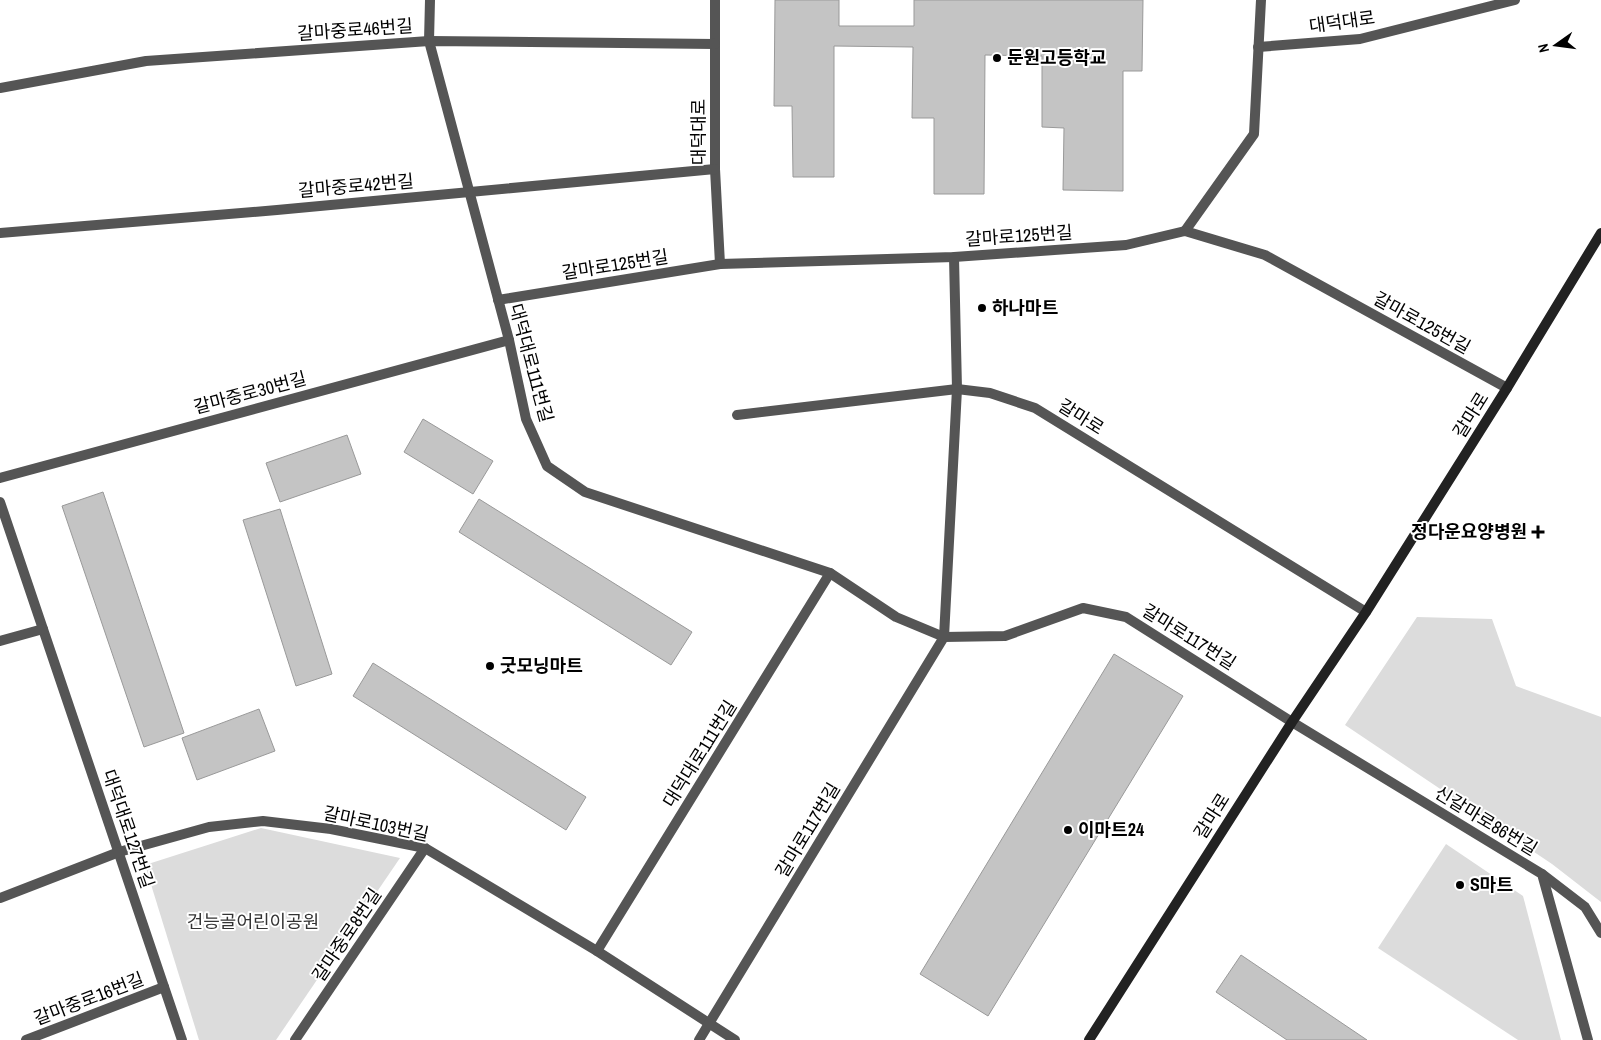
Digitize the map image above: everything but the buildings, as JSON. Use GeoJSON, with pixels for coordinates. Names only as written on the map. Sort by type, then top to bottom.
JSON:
{"type":"FeatureCollection","features":[{"type":"Feature","properties":{"kind":"main road","name":"갈마로"},"geometry":{"type":"LineString","coordinates":[[1089,1040],[1292,722],[1366,612],[1507,388],[1601,233]]}},
{"type":"Feature","properties":{"kind":"street","name":"대덕대로111번길"},"geometry":{"type":"LineString","coordinates":[[430,0],[429,40],[509,340],[526,419],[547,466],[585,492],[830,573],[896,617],[944,636]]}},
{"type":"Feature","properties":{"kind":"street","name":"대덕대로"},"geometry":{"type":"LineString","coordinates":[[715,0],[715,169],[720,264]]}},
{"type":"Feature","properties":{"kind":"street"},"geometry":{"type":"LineString","coordinates":[[1185,232],[1254,134],[1261,0]]}},
{"type":"Feature","properties":{"kind":"street","name":"대덕대로"},"geometry":{"type":"LineString","coordinates":[[1258,48],[1360,39],[1515,0]]}},
{"type":"Feature","properties":{"kind":"street","name":"갈마중로46번길"},"geometry":{"type":"LineString","coordinates":[[0,88],[146,62],[429,40],[715,44]]}},
{"type":"Feature","properties":{"kind":"street","name":"갈마중로42번길"},"geometry":{"type":"LineString","coordinates":[[0,233],[277,210],[715,169]]}},
{"type":"Feature","properties":{"kind":"street","name":"갈마로125번길"},"geometry":{"type":"LineString","coordinates":[[498,300],[720,264],[954,257],[1126,245],[1185,232],[1265,255],[1507,388]]}},
{"type":"Feature","properties":{"kind":"street","name":"갈마로117번길"},"geometry":{"type":"LineString","coordinates":[[700,1040],[944,636],[957,389],[954,257]]}},
{"type":"Feature","properties":{"kind":"street","name":"갈마중로30번길"},"geometry":{"type":"LineString","coordinates":[[0,478],[509,340]]}},
{"type":"Feature","properties":{"kind":"street","name":"갈마로"},"geometry":{"type":"LineString","coordinates":[[737,415],[957,389],[990,393],[1035,408],[1366,612]]}},
{"type":"Feature","properties":{"kind":"street","name":"대덕대로127번길"},"geometry":{"type":"LineString","coordinates":[[0,502],[182,1040]]}},
{"type":"Feature","properties":{"kind":"street","name":"대덕대로111번길"},"geometry":{"type":"LineString","coordinates":[[597,952],[830,573]]}},
{"type":"Feature","properties":{"kind":"street","name":"갈마로117번길"},"geometry":{"type":"LineString","coordinates":[[944,636],[1005,636],[1083,608],[1126,617],[1292,722]]}},
{"type":"Feature","properties":{"kind":"street"},"geometry":{"type":"LineString","coordinates":[[0,641],[43,629]]}},
{"type":"Feature","properties":{"kind":"street","name":"신갈마로86번길"},"geometry":{"type":"LineString","coordinates":[[1292,722],[1542,874],[1588,1040]]}},
{"type":"Feature","properties":{"kind":"street","name":"갈마로103번길"},"geometry":{"type":"LineString","coordinates":[[0,898],[119,852],[209,827],[263,821],[331,829],[425,848],[597,952],[735,1040]]}},
{"type":"Feature","properties":{"kind":"street","name":"갈마중로8번길"},"geometry":{"type":"LineString","coordinates":[[295,1040],[425,848]]}},
{"type":"Feature","properties":{"kind":"street"},"geometry":{"type":"LineString","coordinates":[[1542,874],[1585,906],[1601,933]]}},
{"type":"Feature","properties":{"kind":"street","name":"갈마중로16번길"},"geometry":{"type":"LineString","coordinates":[[26,1040],[164,987]]}},
{"type":"Feature","properties":{"kind":"green space"},"geometry":{"type":"Polygon","coordinates":[[[1417,617],[1492,619],[1516,686],[1601,717],[1601,902],[1552,864],[1345,725],[1417,617]]]}},
{"type":"Feature","properties":{"kind":"green space","name":"건능골어린이공원"},"geometry":{"type":"Polygon","coordinates":[[[261,828],[400,858],[276,1040],[199,1040],[145,865],[261,828]]]}},
{"type":"Feature","properties":{"kind":"green space"},"geometry":{"type":"Polygon","coordinates":[[[1446,844],[1523,896],[1561,1040],[1518,1040],[1378,948],[1446,844]]]}},
{"type":"Feature","properties":{"kind":"place","name":"둔원고등학교"},"geometry":{"type":"Point","coordinates":[997,58]}},
{"type":"Feature","properties":{"kind":"place","name":"하나마트"},"geometry":{"type":"Point","coordinates":[982,308]}},
{"type":"Feature","properties":{"kind":"place","name":"정다운요양병원"},"geometry":{"type":"Point","coordinates":[1538,532]}},
{"type":"Feature","properties":{"kind":"place","name":"굿모닝마트"},"geometry":{"type":"Point","coordinates":[490,666]}},
{"type":"Feature","properties":{"kind":"place","name":"이마트24"},"geometry":{"type":"Point","coordinates":[1068,830]}},
{"type":"Feature","properties":{"kind":"place","name":"S마트"},"geometry":{"type":"Point","coordinates":[1460,885]}}]}
